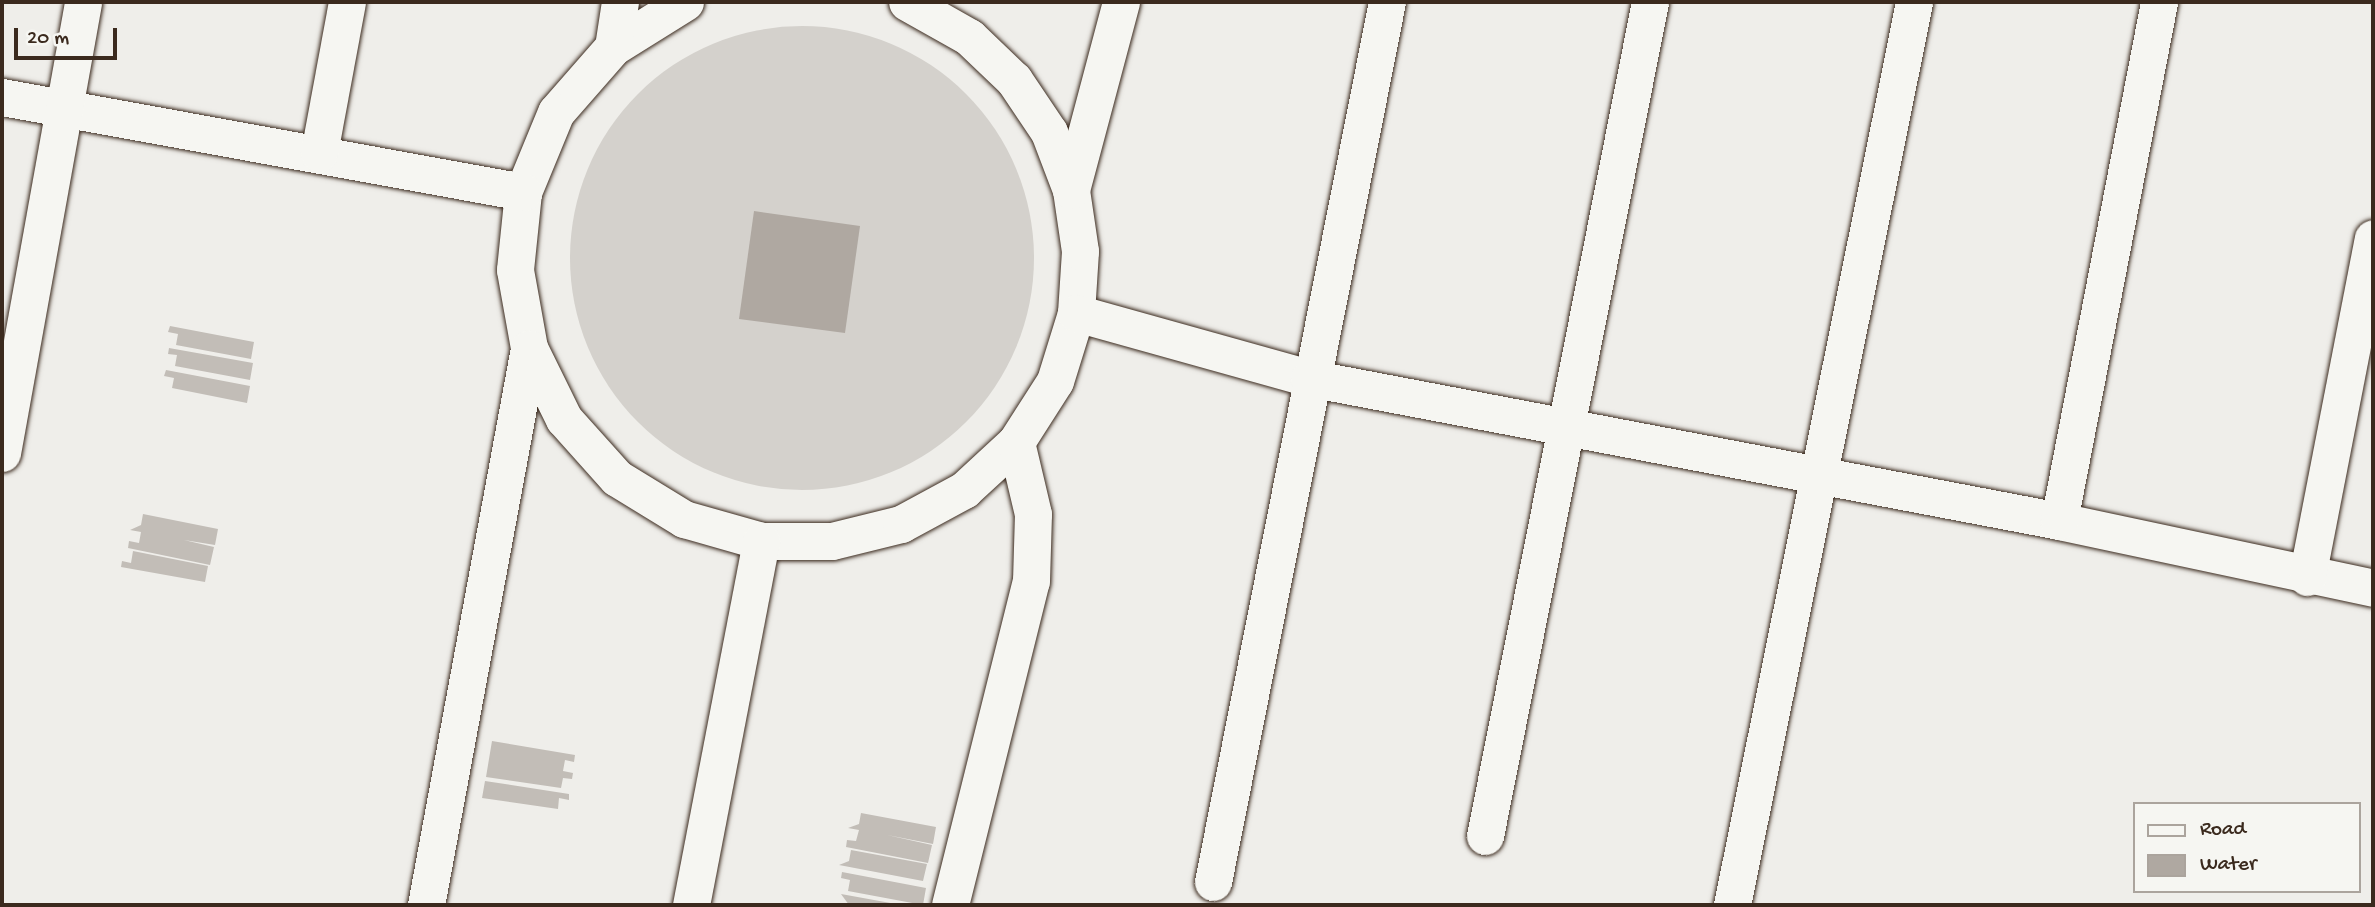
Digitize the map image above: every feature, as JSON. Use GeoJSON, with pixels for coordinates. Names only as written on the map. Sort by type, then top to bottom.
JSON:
{"type":"FeatureCollection","features":[{"type":"Feature","properties":{"kind":"street"},"geometry":{"type":"LineString","coordinates":[[2,453],[83,2]]}},
{"type":"Feature","properties":{"kind":"street"},"geometry":{"type":"LineString","coordinates":[[320,153],[347,2]]}},
{"type":"Feature","properties":{"kind":"street"},"geometry":{"type":"LineString","coordinates":[[613,47],[620,2]]}},
{"type":"Feature","properties":{"kind":"street"},"geometry":{"type":"LineString","coordinates":[[685,2],[613,47],[556,112],[523,192],[515,270],[529,348],[564,419],[617,478],[684,519],[761,541],[832,541],[901,524],[964,490],[1016,442],[1055,382],[1076,313],[1080,251],[1071,190],[1049,132],[1014,80],[969,37],[907,2]]}},
{"type":"Feature","properties":{"kind":"street"},"geometry":{"type":"LineString","coordinates":[[1071,190],[1121,2]]}},
{"type":"Feature","properties":{"kind":"street"},"geometry":{"type":"LineString","coordinates":[[1213,883],[1309,378],[1387,2]]}},
{"type":"Feature","properties":{"kind":"street"},"geometry":{"type":"LineString","coordinates":[[1485,836],[1650,2]]}},
{"type":"Feature","properties":{"kind":"street"},"geometry":{"type":"LineString","coordinates":[[1732,905],[1821,480],[1914,2]]}},
{"type":"Feature","properties":{"kind":"street"},"geometry":{"type":"LineString","coordinates":[[2059,521],[2159,2]]}},
{"type":"Feature","properties":{"kind":"street"},"geometry":{"type":"LineString","coordinates":[[2,97],[523,192]]}},
{"type":"Feature","properties":{"kind":"street"},"geometry":{"type":"LineString","coordinates":[[2307,577],[2373,238]]}},
{"type":"Feature","properties":{"kind":"street"},"geometry":{"type":"LineString","coordinates":[[1076,313],[1309,378],[1821,480],[2059,521],[2307,577],[2373,588]]}},
{"type":"Feature","properties":{"kind":"street"},"geometry":{"type":"LineString","coordinates":[[426,905],[529,348]]}},
{"type":"Feature","properties":{"kind":"street"},"geometry":{"type":"LineString","coordinates":[[950,905],[1031,581],[1033,514],[1016,442]]}},
{"type":"Feature","properties":{"kind":"street"},"geometry":{"type":"LineString","coordinates":[[691,905],[761,541]]}},
{"type":"Feature","properties":{"kind":"shaded area"},"geometry":{"type":"Polygon","coordinates":[[[802,26],[847,31],[891,44],[931,65],[966,94],[995,129],[1016,169],[1029,213],[1034,258],[1029,303],[1016,347],[995,387],[966,422],[931,451],[891,472],[847,485],[802,490],[757,485],[713,472],[673,451],[638,422],[609,387],[588,347],[575,303],[570,258],[575,213],[588,169],[609,129],[638,94],[673,65],[713,44],[757,31],[802,26]]]}},
{"type":"Feature","properties":{"kind":"water"},"geometry":{"type":"Polygon","coordinates":[[[754,211],[860,226],[845,333],[739,319],[754,211]]]}},
{"type":"Feature","properties":{"kind":"building"},"geometry":{"type":"Polygon","coordinates":[[[170,326],[254,342],[251,359],[176,345],[178,334],[168,332],[170,326]]]}},
{"type":"Feature","properties":{"kind":"building"},"geometry":{"type":"Polygon","coordinates":[[[169,348],[253,363],[250,380],[175,366],[177,355],[168,354],[169,348]]]}},
{"type":"Feature","properties":{"kind":"building"},"geometry":{"type":"Polygon","coordinates":[[[166,370],[250,386],[247,403],[172,388],[174,378],[164,376],[166,370]]]}},
{"type":"Feature","properties":{"kind":"building"},"geometry":{"type":"Polygon","coordinates":[[[143,514],[218,529],[215,545],[184,540],[214,547],[210,565],[128,548],[129,541],[139,543],[141,532],[130,530],[141,525],[143,514]]]}},
{"type":"Feature","properties":{"kind":"building"},"geometry":{"type":"Polygon","coordinates":[[[133,551],[208,566],[205,582],[121,567],[122,561],[131,563],[133,551]]]}},
{"type":"Feature","properties":{"kind":"building"},"geometry":{"type":"Polygon","coordinates":[[[492,741],[575,755],[574,762],[565,760],[563,771],[573,773],[572,779],[563,778],[561,788],[486,777],[492,741]]]}},
{"type":"Feature","properties":{"kind":"building"},"geometry":{"type":"Polygon","coordinates":[[[485,781],[569,794],[569,800],[559,798],[558,809],[482,798],[485,781]]]}},
{"type":"Feature","properties":{"kind":"building"},"geometry":{"type":"Polygon","coordinates":[[[861,813],[936,827],[933,844],[887,835],[932,845],[928,863],[846,847],[847,840],[856,841],[859,830],[848,828],[859,824],[861,813]]]}},
{"type":"Feature","properties":{"kind":"building"},"geometry":{"type":"Polygon","coordinates":[[[851,850],[927,864],[923,881],[839,865],[849,861],[851,850]]]}},
{"type":"Feature","properties":{"kind":"building"},"geometry":{"type":"Polygon","coordinates":[[[842,872],[926,888],[923,905],[848,891],[850,880],[841,878],[842,872]]]}},
{"type":"Feature","properties":{"kind":"building"},"geometry":{"type":"Polygon","coordinates":[[[841,894],[896,904],[896,905],[849,905],[841,894]]]}}]}
